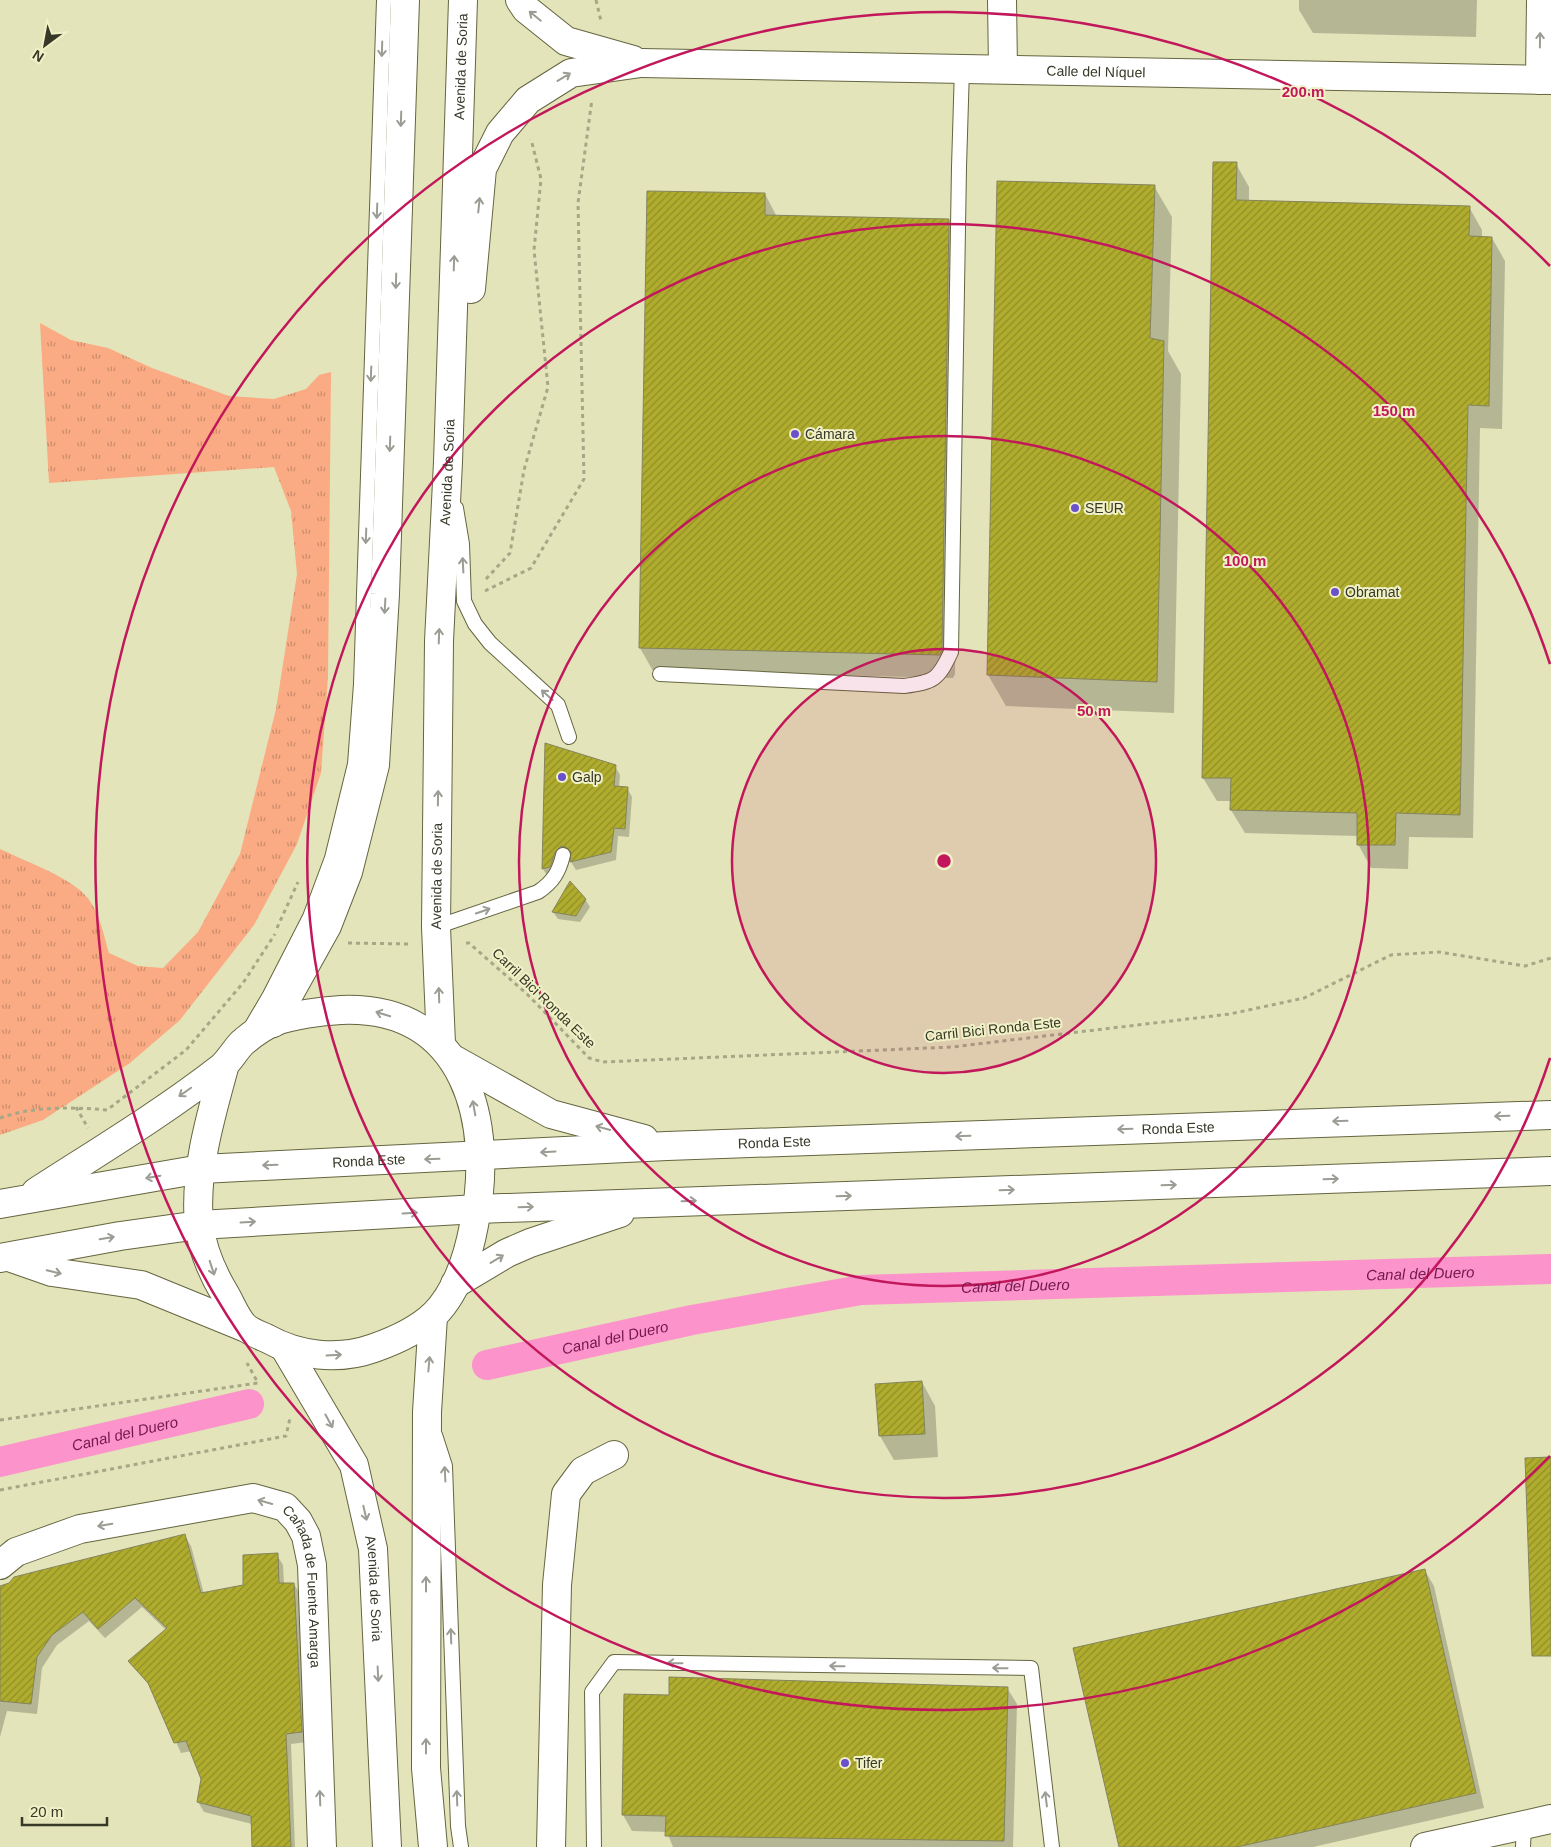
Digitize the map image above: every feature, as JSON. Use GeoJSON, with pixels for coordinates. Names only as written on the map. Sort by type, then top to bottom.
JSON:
{"type":"FeatureCollection","features":[{"type":"Feature","properties":{"kind":"main road"},"geometry":{"type":"LineString","coordinates":[[273,1023],[316,927],[348,872],[375,764],[385,594],[405,0]]}},
{"type":"Feature","properties":{"kind":"main road","name":"Avenida de Soria"},"geometry":{"type":"LineString","coordinates":[[448,1052],[437,936],[439,641],[448,462],[464,0]]}},
{"type":"Feature","properties":{"kind":"main road"},"geometry":{"type":"LineString","coordinates":[[520,0],[526,9],[566,41],[604,60]]}},
{"type":"Feature","properties":{"kind":"main road"},"geometry":{"type":"LineString","coordinates":[[1002,0],[1003,68]]}},
{"type":"Feature","properties":{"kind":"main road"},"geometry":{"type":"LineString","coordinates":[[1541,0],[1545,80]]}},
{"type":"Feature","properties":{"kind":"main road","name":"Calle del Níquel"},"geometry":{"type":"LineString","coordinates":[[448,462],[470,299],[482,169],[500,133],[528,100],[571,73],[604,60],[641,63],[1003,68],[1091,73],[1545,80]]}},
{"type":"Feature","properties":{"kind":"main road"},"geometry":{"type":"LineString","coordinates":[[28,1198],[128,1133],[225,1064],[242,1043],[273,1023],[328,1010],[368,1009],[405,1020],[448,1052],[551,1114],[667,1146]]}},
{"type":"Feature","properties":{"kind":"main road"},"geometry":{"type":"LineString","coordinates":[[4,1257],[52,1272],[141,1285],[244,1327],[286,1350],[330,1356],[363,1352],[394,1341],[433,1316],[455,1284],[470,1248],[478,1209],[481,1156],[473,1102],[448,1052]]}},
{"type":"Feature","properties":{"kind":"main road"},"geometry":{"type":"LineString","coordinates":[[225,1064],[207,1132],[201,1169],[199,1225],[214,1275],[244,1327]]}},
{"type":"Feature","properties":{"kind":"main road","name":"Ronda Este"},"geometry":{"type":"LineString","coordinates":[[0,1204],[201,1169],[667,1146],[1551,1115]]}},
{"type":"Feature","properties":{"kind":"main road"},"geometry":{"type":"LineString","coordinates":[[4,1257],[120,1236],[199,1225],[478,1209],[1551,1171]]}},
{"type":"Feature","properties":{"kind":"main road"},"geometry":{"type":"LineString","coordinates":[[455,1284],[507,1253],[530,1243],[650,1203]]}},
{"type":"Feature","properties":{"kind":"main road"},"geometry":{"type":"LineString","coordinates":[[433,1316],[427,1412],[426,1768],[433,1847]]}},
{"type":"Feature","properties":{"kind":"main road","name":"Avenida de Soria"},"geometry":{"type":"LineString","coordinates":[[286,1350],[354,1465],[373,1549],[387,1847]]}},
{"type":"Feature","properties":{"kind":"main road"},"geometry":{"type":"LineString","coordinates":[[551,1847],[557,1585],[566,1494],[583,1471],[614,1455]]}},
{"type":"Feature","properties":{"kind":"main road","name":"Cañada de Fuente Amarga"},"geometry":{"type":"LineString","coordinates":[[0,1565],[16,1552],[80,1529],[252,1498],[285,1507],[298,1521],[306,1536],[312,1565],[322,1847]]}},
{"type":"Feature","properties":{"kind":"main road"},"geometry":{"type":"LineString","coordinates":[[1425,1847],[1523,1836],[1551,1819]]}},
{"type":"Feature","properties":{"kind":"lane"},"geometry":{"type":"LineString","coordinates":[[242,1043],[270,995],[316,927],[355,764],[361,674],[384,0]]}},
{"type":"Feature","properties":{"kind":"lane"},"geometry":{"type":"LineString","coordinates":[[660,674],[904,686],[927,683],[942,672],[951,652],[958,187],[962,68]]}},
{"type":"Feature","properties":{"kind":"lane"},"geometry":{"type":"LineString","coordinates":[[448,462],[462,544],[464,601],[475,624],[490,643],[558,705],[569,737]]}},
{"type":"Feature","properties":{"kind":"lane"},"geometry":{"type":"LineString","coordinates":[[437,936],[538,892],[550,883],[560,868],[563,855]]}},
{"type":"Feature","properties":{"kind":"lane"},"geometry":{"type":"LineString","coordinates":[[427,1412],[445,1466],[458,1826],[461,1847]]}},
{"type":"Feature","properties":{"kind":"lane"},"geometry":{"type":"LineString","coordinates":[[594,1847],[592,1692],[614,1662],[1031,1668],[1052,1847]]}},
{"type":"Feature","properties":{"kind":"path"},"geometry":{"type":"LineString","coordinates":[[464,601],[531,568],[584,479],[578,204],[594,89],[604,87],[604,32],[596,0]]}},
{"type":"Feature","properties":{"kind":"path"},"geometry":{"type":"LineString","coordinates":[[464,601],[510,553],[524,470],[548,387],[534,250],[540,179],[529,130]]}},
{"type":"Feature","properties":{"kind":"path","name":"Avenida de Soria"},"geometry":{"type":"LineString","coordinates":[[0,1118],[20,1111],[76,1107],[107,1110],[186,1050],[243,983],[275,934],[285,911],[351,944],[437,936],[469,943]]}},
{"type":"Feature","properties":{"kind":"path","name":"Carril Bici Ronda Este"},"geometry":{"type":"LineString","coordinates":[[469,943],[527,994],[589,1058],[603,1062],[952,1047],[1230,1014],[1304,998],[1391,955],[1439,952],[1525,966],[1551,958]]}},
{"type":"Feature","properties":{"kind":"path"},"geometry":{"type":"LineString","coordinates":[[0,1420],[258,1383]]}},
{"type":"Feature","properties":{"kind":"path"},"geometry":{"type":"LineString","coordinates":[[0,1490],[286,1436],[290,1418]]}},
{"type":"Feature","properties":{"kind":"green space"},"geometry":{"type":"Polygon","coordinates":[[[40,323],[71,340],[108,348],[152,368],[229,396],[274,399],[306,389],[319,375],[331,372],[328,677],[321,773],[297,844],[254,925],[180,1020],[130,1063],[43,1120],[0,1135],[0,849],[66,880],[83,893],[97,913],[109,953],[138,966],[163,968],[198,932],[240,854],[276,709],[297,574],[291,511],[274,467],[49,483],[40,323]]]}},
{"type":"Feature","properties":{"kind":"building","name":"Obramat"},"geometry":{"type":"Polygon","coordinates":[[[1213,162],[1237,162],[1236,200],[1470,206],[1469,236],[1492,237],[1489,406],[1468,405],[1460,815],[1396,813],[1395,845],[1357,845],[1357,813],[1230,810],[1231,778],[1202,778],[1213,162]]]}},
{"type":"Feature","properties":{"kind":"building","name":"SEUR"},"geometry":{"type":"Polygon","coordinates":[[[997,181],[1155,185],[1150,338],[1164,341],[1157,682],[987,675],[997,181]]]}},
{"type":"Feature","properties":{"kind":"building","name":"Cámara"},"geometry":{"type":"Polygon","coordinates":[[[647,191],[765,193],[765,215],[949,219],[942,650],[940,655],[639,648],[647,191]]]}},
{"type":"Feature","properties":{"kind":"building"},"geometry":{"type":"Polygon","coordinates":[[[545,743],[616,765],[614,786],[628,787],[625,829],[614,828],[611,852],[570,862],[571,852],[566,847],[561,846],[555,852],[550,867],[542,869],[545,743]]]}},
{"type":"Feature","properties":{"kind":"building"},"geometry":{"type":"Polygon","coordinates":[[[570,881],[586,899],[576,916],[552,912],[570,881]]]}},
{"type":"Feature","properties":{"kind":"building"},"geometry":{"type":"Polygon","coordinates":[[[922,1381],[925,1434],[879,1436],[875,1384],[922,1381]]]}},
{"type":"Feature","properties":{"kind":"building"},"geometry":{"type":"Polygon","coordinates":[[[1551,1457],[1551,1656],[1532,1656],[1525,1458],[1551,1457]]]}},
{"type":"Feature","properties":{"kind":"building"},"geometry":{"type":"Polygon","coordinates":[[[185,1534],[201,1593],[243,1585],[243,1555],[278,1553],[279,1583],[294,1583],[302,1732],[286,1734],[291,1847],[252,1847],[251,1816],[197,1802],[201,1779],[186,1741],[174,1743],[148,1683],[128,1661],[167,1628],[135,1598],[98,1629],[83,1612],[52,1635],[37,1657],[31,1704],[0,1701],[0,1586],[9,1583],[14,1577],[185,1534]]]}},
{"type":"Feature","properties":{"kind":"building"},"geometry":{"type":"Polygon","coordinates":[[[1425,1569],[1476,1793],[1237,1847],[1119,1847],[1073,1648],[1425,1569]]]}},
{"type":"Feature","properties":{"kind":"building"},"geometry":{"type":"Polygon","coordinates":[[[669,1677],[1008,1687],[1004,1841],[665,1836],[666,1816],[622,1815],[624,1694],[669,1695],[669,1677]]]}},
{"type":"Feature","properties":{"kind":"waterway","name":"Canal del Duero"},"geometry":{"type":"LineString","coordinates":[[487,1365],[692,1320],[861,1290],[1551,1269]]}},
{"type":"Feature","properties":{"kind":"waterway","name":"Canal del Duero"},"geometry":{"type":"LineString","coordinates":[[0,1462],[249,1404]]}},
{"type":"Feature","properties":{"kind":"place","name":"Cámara"},"geometry":{"type":"Point","coordinates":[795,434]}},
{"type":"Feature","properties":{"kind":"place","name":"SEUR"},"geometry":{"type":"Point","coordinates":[1075,508]}},
{"type":"Feature","properties":{"kind":"place","name":"Obramat"},"geometry":{"type":"Point","coordinates":[1335,592]}},
{"type":"Feature","properties":{"kind":"place","name":"Galp"},"geometry":{"type":"Point","coordinates":[562,777]}},
{"type":"Feature","properties":{"kind":"place","name":"Tifer"},"geometry":{"type":"Point","coordinates":[845,1763]}}]}
